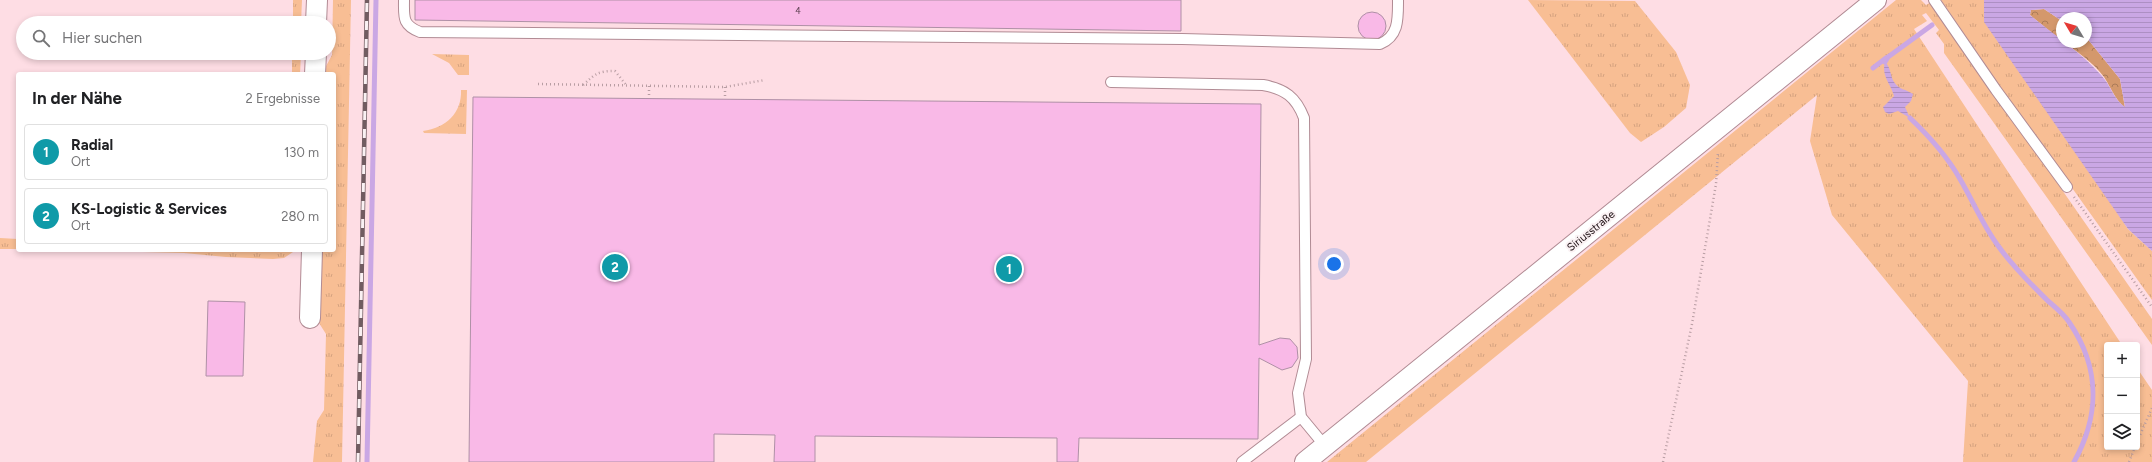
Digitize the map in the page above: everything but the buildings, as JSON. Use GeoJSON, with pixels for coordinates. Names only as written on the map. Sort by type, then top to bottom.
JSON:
{"type":"FeatureCollection","features":[{"type":"Feature","properties":{"kind":"street"},"geometry":{"type":"LineString","coordinates":[[316,16],[317,0]]}},
{"type":"Feature","properties":{"kind":"street","name":"Siriusstraße"},"geometry":{"type":"LineString","coordinates":[[1305,462],[1876,0]]}},
{"type":"Feature","properties":{"kind":"street"},"geometry":{"type":"LineString","coordinates":[[315,72],[316,60]]}},
{"type":"Feature","properties":{"kind":"street"},"geometry":{"type":"LineString","coordinates":[[310,318],[312,252]]}},
{"type":"Feature","properties":{"kind":"lane"},"geometry":{"type":"LineString","coordinates":[[404,0],[404,18],[409,28],[420,32],[1182,39],[1380,44],[1389,41],[1395,32],[1398,0]]}},
{"type":"Feature","properties":{"kind":"lane"},"geometry":{"type":"LineString","coordinates":[[1934,0],[1996,90],[2067,187]]}},
{"type":"Feature","properties":{"kind":"lane"},"geometry":{"type":"LineString","coordinates":[[1111,82],[1263,85],[1278,87],[1290,94],[1298,105],[1304,118],[1306,335],[1306,359],[1298,393],[1301,417],[1325,446]]}},
{"type":"Feature","properties":{"kind":"lane"},"geometry":{"type":"LineString","coordinates":[[1242,462],[1301,417]]}},
{"type":"Feature","properties":{"kind":"path"},"geometry":{"type":"LineString","coordinates":[[582,85],[602,71],[615,71],[627,86]]}},
{"type":"Feature","properties":{"kind":"path"},"geometry":{"type":"LineString","coordinates":[[538,84],[725,87],[765,80]]}},
{"type":"Feature","properties":{"kind":"path"},"geometry":{"type":"LineString","coordinates":[[649,86],[649,98]]}},
{"type":"Feature","properties":{"kind":"path"},"geometry":{"type":"LineString","coordinates":[[725,87],[725,98]]}},
{"type":"Feature","properties":{"kind":"path"},"geometry":{"type":"LineString","coordinates":[[1663,462],[1692,324],[1716,184],[1718,155],[1717,141],[1713,132]]}},
{"type":"Feature","properties":{"kind":"path"},"geometry":{"type":"LineString","coordinates":[[2067,187],[2152,307]]}},
{"type":"Feature","properties":{"kind":"path"},"geometry":{"type":"LineString","coordinates":[[2140,435],[2152,408]]}},
{"type":"Feature","properties":{"kind":"path"},"geometry":{"type":"LineString","coordinates":[[2129,462],[2134,450]]}},
{"type":"Feature","properties":{"kind":"green space"},"geometry":{"type":"Polygon","coordinates":[[[293,0],[302,0],[301,16],[293,16],[293,0]]]}},
{"type":"Feature","properties":{"kind":"green space"},"geometry":{"type":"Polygon","coordinates":[[[333,0],[351,0],[342,462],[313,462],[317,421],[324,410],[326,334],[319,323],[321,252],[336,252],[336,72],[325,72],[325,68],[329,60],[336,60],[336,16],[333,16],[333,0]]]}},
{"type":"Feature","properties":{"kind":"green space"},"geometry":{"type":"Polygon","coordinates":[[[1528,0],[1635,1],[1676,52],[1690,85],[1686,108],[1664,127],[1641,142],[1630,133],[1528,0]]]}},
{"type":"Feature","properties":{"kind":"green space"},"geometry":{"type":"Polygon","coordinates":[[[1896,0],[1921,0],[1926,5],[1931,2],[2152,319],[2152,345],[1944,53],[1944,44],[1936,33],[1939,30],[1926,13],[1922,15],[1927,21],[1914,29],[2120,342],[2104,342],[2104,450],[2140,450],[2140,372],[2152,390],[2152,462],[1963,462],[1968,381],[1832,215],[1810,141],[1817,95],[1366,462],[1327,462],[1896,0]]]}},
{"type":"Feature","properties":{"kind":"green space"},"geometry":{"type":"Polygon","coordinates":[[[1941,0],[1984,0],[1984,10],[2128,229],[2152,251],[2152,300],[2005,94],[1941,0]]]}},
{"type":"Feature","properties":{"kind":"green space"},"geometry":{"type":"Polygon","coordinates":[[[2044,9],[2056,17],[2056,36],[2030,15],[2031,10],[2044,9]]]}},
{"type":"Feature","properties":{"kind":"green space"},"geometry":{"type":"Polygon","coordinates":[[[2092,44],[2120,79],[2125,108],[2100,72],[2072,48],[2092,48],[2092,44]]]}},
{"type":"Feature","properties":{"kind":"green space"},"geometry":{"type":"Polygon","coordinates":[[[432,54],[469,55],[469,75],[458,75],[449,63],[432,54]]]}},
{"type":"Feature","properties":{"kind":"green space"},"geometry":{"type":"Polygon","coordinates":[[[292,60],[301,60],[300,72],[292,72],[292,60]]]}},
{"type":"Feature","properties":{"kind":"green space"},"geometry":{"type":"Polygon","coordinates":[[[461,90],[467,90],[466,134],[424,133],[423,131],[439,127],[451,118],[459,106],[461,90]]]}},
{"type":"Feature","properties":{"kind":"green space"},"geometry":{"type":"Polygon","coordinates":[[[0,238],[16,239],[16,249],[0,249],[0,238]]]}},
{"type":"Feature","properties":{"kind":"green space"},"geometry":{"type":"Polygon","coordinates":[[[142,252],[293,252],[284,258],[273,259],[184,253],[142,252]]]}},
{"type":"Feature","properties":{"kind":"shaded area"},"geometry":{"type":"Polygon","coordinates":[[[1984,0],[2152,0],[2152,251],[2128,229],[1984,22],[1984,0]],[[2044,9],[2031,10],[2030,15],[2056,35],[2056,48],[2072,48],[2076,51],[2093,66],[2121,104],[2125,107],[2120,79],[2092,44],[2092,12],[2056,12],[2056,17],[2044,9]]]}},
{"type":"Feature","properties":{"kind":"shaded area"},"geometry":{"type":"Polygon","coordinates":[[[1885,62],[1896,85],[1913,94],[1911,101],[1905,107],[1910,118],[1898,111],[1889,114],[1885,112],[1883,107],[1894,96],[1885,76],[1885,62]]]}},
{"type":"Feature","properties":{"kind":"waterway"},"geometry":{"type":"LineString","coordinates":[[367,462],[376,0]]}},
{"type":"Feature","properties":{"kind":"waterway"},"geometry":{"type":"LineString","coordinates":[[1885,62],[1888,57],[1932,25]]}},
{"type":"Feature","properties":{"kind":"waterway"},"geometry":{"type":"LineString","coordinates":[[1873,68],[1886,58]]}},
{"type":"Feature","properties":{"kind":"waterway"},"geometry":{"type":"LineString","coordinates":[[1910,118],[1931,139],[1949,162],[1965,187],[1988,231],[2004,254],[2029,282],[2065,316],[2079,339],[2087,356],[2093,391],[2089,427],[2074,462]]}},
{"type":"Feature","properties":{"kind":"railway"},"geometry":{"type":"LineString","coordinates":[[358,462],[367,0]]}},
{"type":"Feature","properties":{"kind":"place","name":"KS-Logistic & Services"},"geometry":{"type":"Point","coordinates":[615,267]}},
{"type":"Feature","properties":{"kind":"place","name":"Radial"},"geometry":{"type":"Point","coordinates":[1009,269]}}]}
